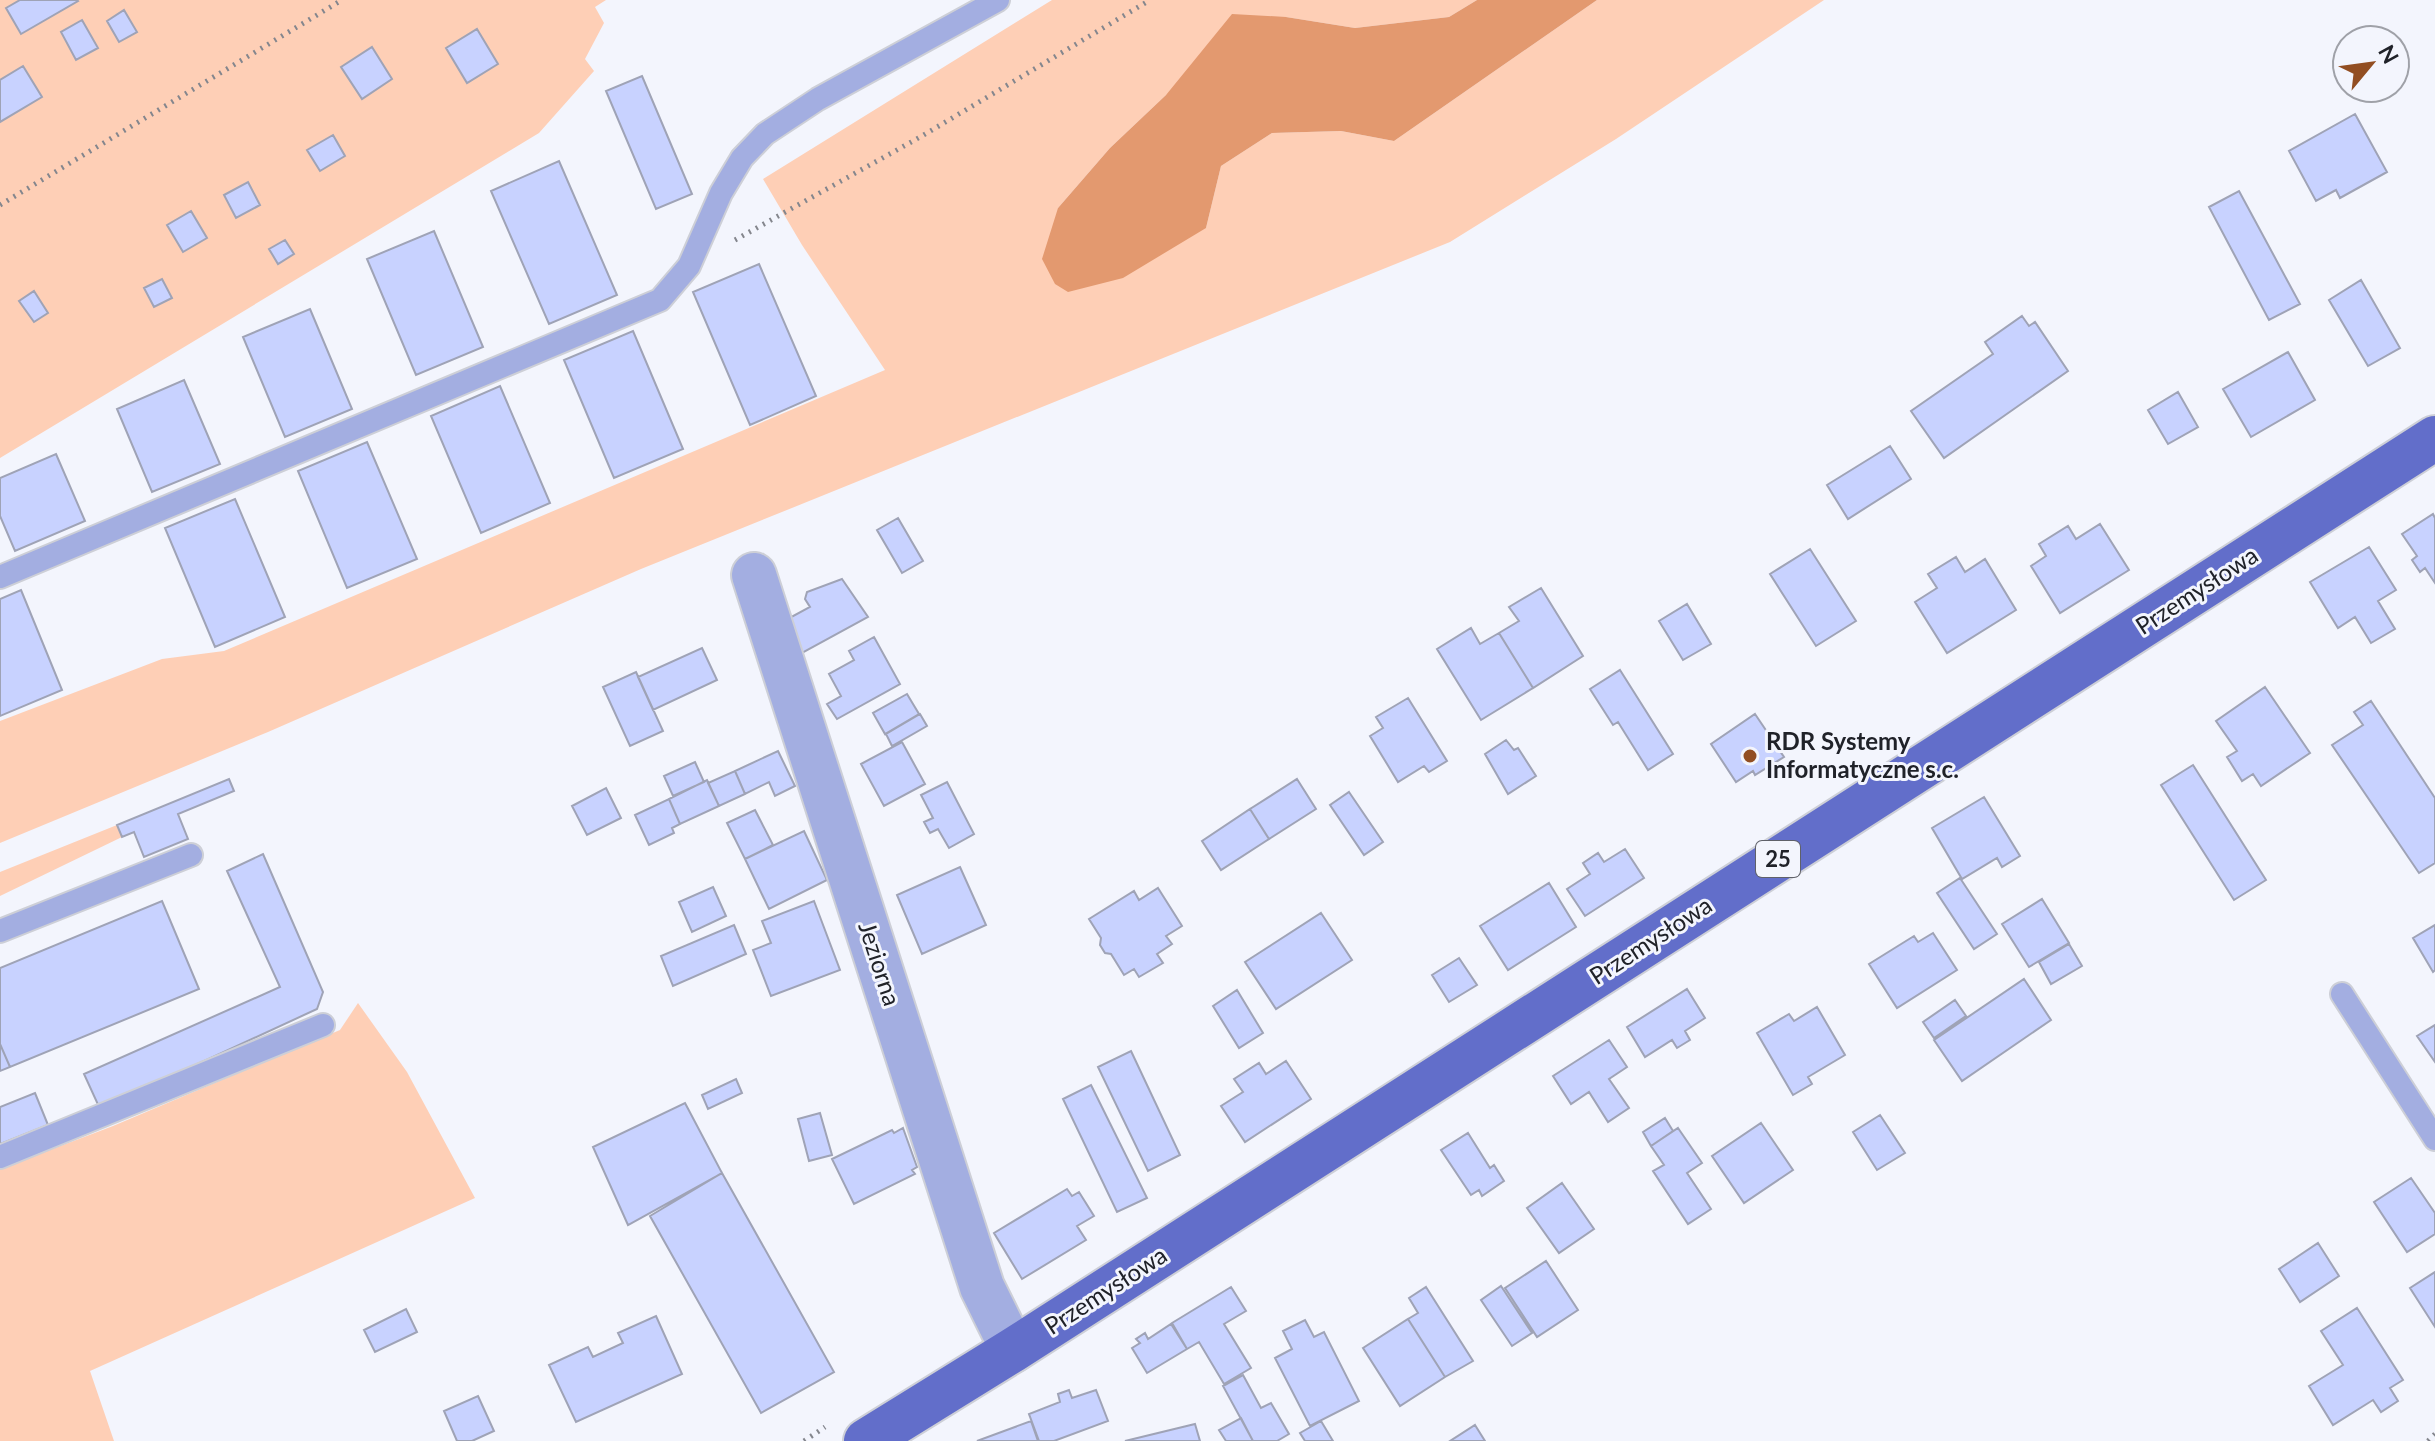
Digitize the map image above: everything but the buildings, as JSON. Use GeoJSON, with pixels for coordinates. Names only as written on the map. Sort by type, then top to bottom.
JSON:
{"type":"FeatureCollection","features":[{"type":"Feature","properties":{"kind":"main road","name":"Przemysłowa"},"geometry":{"type":"LineString","coordinates":[[866,1441],[1013,1350],[2435,438]]}},
{"type":"Feature","properties":{"kind":"street","name":"Jeziorna"},"geometry":{"type":"LineString","coordinates":[[754,575],[982,1287],[1013,1350]]}},
{"type":"Feature","properties":{"kind":"lane"},"geometry":{"type":"LineString","coordinates":[[0,577],[660,300],[689,266],[721,193],[742,158],[765,134],[818,99],[998,0]]}},
{"type":"Feature","properties":{"kind":"lane"},"geometry":{"type":"LineString","coordinates":[[0,931],[191,855]]}},
{"type":"Feature","properties":{"kind":"lane"},"geometry":{"type":"LineString","coordinates":[[2342,994],[2435,1139]]}},
{"type":"Feature","properties":{"kind":"lane"},"geometry":{"type":"LineString","coordinates":[[0,1157],[323,1025]]}},
{"type":"Feature","properties":{"kind":"path"},"geometry":{"type":"LineString","coordinates":[[0,205],[342,0]]}},
{"type":"Feature","properties":{"kind":"path"},"geometry":{"type":"LineString","coordinates":[[689,266],[922,136],[1150,0]]}},
{"type":"Feature","properties":{"kind":"path"},"geometry":{"type":"LineString","coordinates":[[2428,1441],[2435,1434]]}},
{"type":"Feature","properties":{"kind":"shaded area"},"geometry":{"type":"Polygon","coordinates":[[[0,0],[606,0],[595,7],[604,23],[585,59],[594,71],[539,133],[0,458],[0,0]]]}},
{"type":"Feature","properties":{"kind":"shaded area"},"geometry":{"type":"Polygon","coordinates":[[[1052,0],[1477,0],[1449,17],[1355,28],[1286,17],[1166,95],[1110,148],[1058,208],[1206,228],[1221,166],[1272,133],[1341,131],[1394,141],[1597,0],[1824,0],[1616,139],[1450,242],[641,569],[268,732],[0,843],[0,721],[162,659],[224,651],[885,370],[802,245],[763,179],[1052,0]]]}},
{"type":"Feature","properties":{"kind":"shaded area"},"geometry":{"type":"Polygon","coordinates":[[[1477,0],[1597,0],[1394,141],[1341,131],[1272,133],[1221,166],[1206,228],[1123,278],[1068,292],[1055,284],[1042,259],[1058,208],[1110,148],[1166,95],[1232,14],[1286,17],[1355,28],[1449,17],[1477,0]]]}},
{"type":"Feature","properties":{"kind":"shaded area"},"geometry":{"type":"Polygon","coordinates":[[[117,825],[122,837],[0,896],[0,872],[117,825]]]}},
{"type":"Feature","properties":{"kind":"shaded area"},"geometry":{"type":"Polygon","coordinates":[[[358,1003],[407,1072],[475,1198],[90,1371],[114,1441],[0,1441],[0,1169],[113,1126],[340,1030],[358,1003]]]}},
{"type":"Feature","properties":{"kind":"place","name":"RDR Systemy Informatyczne s.c."},"geometry":{"type":"Point","coordinates":[1750,756]}}]}
